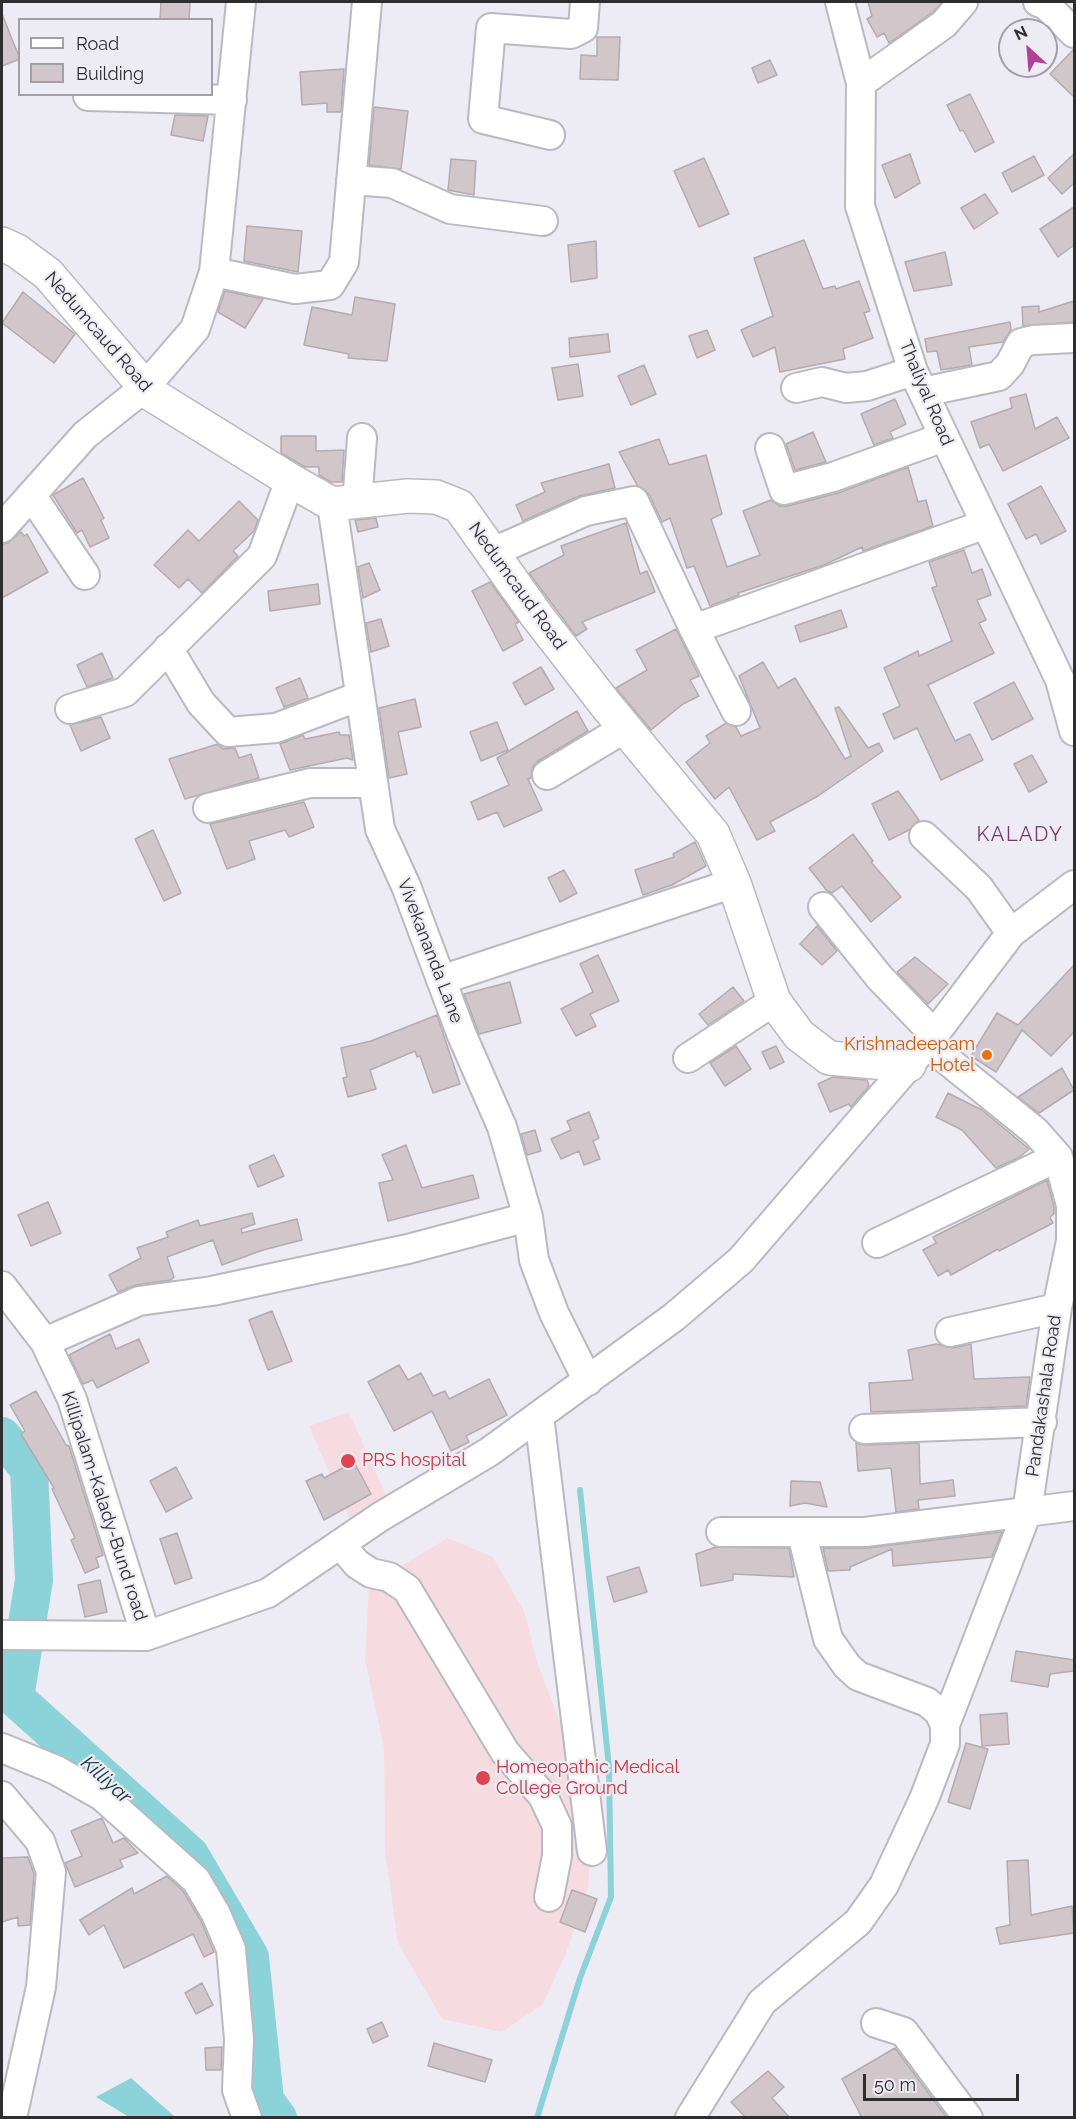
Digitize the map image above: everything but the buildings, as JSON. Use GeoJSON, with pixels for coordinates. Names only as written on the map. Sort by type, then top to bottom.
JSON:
{"type":"FeatureCollection","features":[{"type":"Feature","properties":{"kind":"main road","name":"Nedumcaud Road"},"geometry":{"type":"LineString","coordinates":[[2,244],[17,250],[48,274],[144,388],[290,480],[345,504],[408,496],[436,497],[459,506],[537,616],[625,728],[713,834],[734,883],[774,1002],[799,1035],[829,1058],[924,1048]]}},
{"type":"Feature","properties":{"kind":"street"},"geometry":{"type":"LineString","coordinates":[[2,528],[85,435],[144,388],[195,329],[214,272],[241,2]]}},
{"type":"Feature","properties":{"kind":"street"},"geometry":{"type":"LineString","coordinates":[[214,272],[295,289],[330,285],[344,262],[368,2]]}},
{"type":"Feature","properties":{"kind":"street"},"geometry":{"type":"LineString","coordinates":[[550,135],[483,119],[491,28],[571,34],[583,28],[585,2]]}},
{"type":"Feature","properties":{"kind":"street","name":"Thaliyal Road"},"geometry":{"type":"LineString","coordinates":[[840,2],[861,84],[860,206],[918,382],[1060,680],[1074,731]]}},
{"type":"Feature","properties":{"kind":"street"},"geometry":{"type":"LineString","coordinates":[[861,84],[937,29],[963,2]]}},
{"type":"Feature","properties":{"kind":"street"},"geometry":{"type":"LineString","coordinates":[[1038,2],[1046,5],[1074,33]]}},
{"type":"Feature","properties":{"kind":"street"},"geometry":{"type":"LineString","coordinates":[[88,96],[232,100]]}},
{"type":"Feature","properties":{"kind":"street"},"geometry":{"type":"LineString","coordinates":[[351,180],[392,183],[450,209],[543,221]]}},
{"type":"Feature","properties":{"kind":"street"},"geometry":{"type":"LineString","coordinates":[[796,388],[822,382],[846,388],[999,375],[1010,364],[1021,343],[1074,338]]}},
{"type":"Feature","properties":{"kind":"street"},"geometry":{"type":"LineString","coordinates":[[770,448],[784,490],[833,477],[944,437]]}},
{"type":"Feature","properties":{"kind":"street","name":"Vivekananda Lane"},"geometry":{"type":"LineString","coordinates":[[362,438],[345,504],[360,696],[380,829],[406,885],[461,1034],[502,1127],[528,1217],[534,1260],[554,1313],[588,1381]]}},
{"type":"Feature","properties":{"kind":"street"},"geometry":{"type":"LineString","coordinates":[[70,709],[125,692],[262,556],[290,480]]}},
{"type":"Feature","properties":{"kind":"street"},"geometry":{"type":"LineString","coordinates":[[32,496],[85,575]]}},
{"type":"Feature","properties":{"kind":"street"},"geometry":{"type":"LineString","coordinates":[[493,552],[586,511],[634,501],[694,629],[736,711]]}},
{"type":"Feature","properties":{"kind":"street"},"geometry":{"type":"LineString","coordinates":[[694,629],[986,525]]}},
{"type":"Feature","properties":{"kind":"street"},"geometry":{"type":"LineString","coordinates":[[168,648],[201,703],[228,732],[276,728],[360,696]]}},
{"type":"Feature","properties":{"kind":"street"},"geometry":{"type":"LineString","coordinates":[[547,776],[625,728]]}},
{"type":"Feature","properties":{"kind":"street"},"geometry":{"type":"LineString","coordinates":[[208,808],[310,783],[373,783]]}},
{"type":"Feature","properties":{"kind":"street"},"geometry":{"type":"LineString","coordinates":[[924,836],[979,888],[1011,933]]}},
{"type":"Feature","properties":{"kind":"street"},"geometry":{"type":"LineString","coordinates":[[441,980],[734,883]]}},
{"type":"Feature","properties":{"kind":"street"},"geometry":{"type":"LineString","coordinates":[[2,1635],[58,1638],[146,1636],[268,1593],[380,1517],[489,1452],[674,1317],[741,1260],[924,1048],[1011,933],[1074,885]]}},
{"type":"Feature","properties":{"kind":"street","name":"Pandakashala Road"},"geometry":{"type":"LineString","coordinates":[[690,2118],[762,2002],[858,1922],[884,1885],[924,1799],[945,1744],[945,1725],[1027,1512],[1057,1308],[1073,1242],[1071,1205],[1058,1157],[1036,1132],[924,1048],[880,978],[823,907]]}},
{"type":"Feature","properties":{"kind":"street"},"geometry":{"type":"LineString","coordinates":[[688,1058],[774,1002]]}},
{"type":"Feature","properties":{"kind":"street"},"geometry":{"type":"LineString","coordinates":[[877,1243],[1058,1157]]}},
{"type":"Feature","properties":{"kind":"street"},"geometry":{"type":"LineString","coordinates":[[45,1342],[139,1301],[212,1291],[408,1249],[528,1217]]}},
{"type":"Feature","properties":{"kind":"street","name":"Killipalam-Kalady-Bund road"},"geometry":{"type":"LineString","coordinates":[[2,1286],[45,1342],[72,1400],[146,1636]]}},
{"type":"Feature","properties":{"kind":"street"},"geometry":{"type":"LineString","coordinates":[[950,1332],[1057,1308]]}},
{"type":"Feature","properties":{"kind":"street"},"geometry":{"type":"LineString","coordinates":[[539,1416],[592,1851]]}},
{"type":"Feature","properties":{"kind":"street"},"geometry":{"type":"LineString","coordinates":[[864,1428],[1042,1422]]}},
{"type":"Feature","properties":{"kind":"street"},"geometry":{"type":"LineString","coordinates":[[721,1532],[802,1534],[865,1532],[1074,1506]]}},
{"type":"Feature","properties":{"kind":"street"},"geometry":{"type":"LineString","coordinates":[[802,1534],[828,1639],[841,1659],[858,1677],[927,1702],[939,1712],[945,1725]]}},
{"type":"Feature","properties":{"kind":"street"},"geometry":{"type":"LineString","coordinates":[[340,1544],[357,1564],[371,1573],[389,1577],[407,1589],[505,1752],[543,1796],[557,1826],[557,1856],[549,1897]]}},
{"type":"Feature","properties":{"kind":"street"},"geometry":{"type":"LineString","coordinates":[[2,1748],[56,1770],[102,1796],[179,1864],[201,1889],[231,1949],[239,2039],[237,2090],[247,2118]]}},
{"type":"Feature","properties":{"kind":"street"},"geometry":{"type":"LineString","coordinates":[[2,1796],[40,1841],[51,1872],[41,1988],[12,2118]]}},
{"type":"Feature","properties":{"kind":"street"},"geometry":{"type":"LineString","coordinates":[[876,2023],[904,2032],[968,2118]]}},
{"type":"Feature","properties":{"kind":"shaded area","name":"PRS hospital"},"geometry":{"type":"Polygon","coordinates":[[[349,1412],[386,1495],[350,1520],[309,1426],[349,1412]]]}},
{"type":"Feature","properties":{"kind":"shaded area","name":"Homeopathic Medical College Ground"},"geometry":{"type":"Polygon","coordinates":[[[448,1538],[493,1557],[524,1611],[537,1662],[593,1809],[588,1889],[566,1953],[543,2004],[502,2032],[442,2019],[398,1943],[385,1851],[384,1748],[365,1660],[369,1585],[448,1538]]]}},
{"type":"Feature","properties":{"kind":"water"},"geometry":{"type":"Polygon","coordinates":[[[131,2078],[175,2117],[129,2117],[96,2097],[131,2078]]]}},
{"type":"Feature","properties":{"kind":"waterway","name":"Killiyar"},"geometry":{"type":"LineString","coordinates":[[2,1436],[29,1469],[34,1580],[15,1698],[190,1855],[250,1957],[265,2100],[278,2118]]}},
{"type":"Feature","properties":{"kind":"waterway"},"geometry":{"type":"LineString","coordinates":[[537,2118],[580,1978],[611,1897],[609,1767],[580,1490]]}},
{"type":"Feature","properties":{"kind":"place","name":"Krishnadeepam Hotel"},"geometry":{"type":"Point","coordinates":[987,1055]}},
{"type":"Feature","properties":{"kind":"place","name":"PRS hospital"},"geometry":{"type":"Point","coordinates":[348,1461]}},
{"type":"Feature","properties":{"kind":"place","name":"Homeopathic Medical College Ground"},"geometry":{"type":"Point","coordinates":[483,1778]}},
{"type":"Feature","properties":{"kind":"district","name":"KALADY"},"geometry":{"type":"Point","coordinates":[1020,835]}}]}
